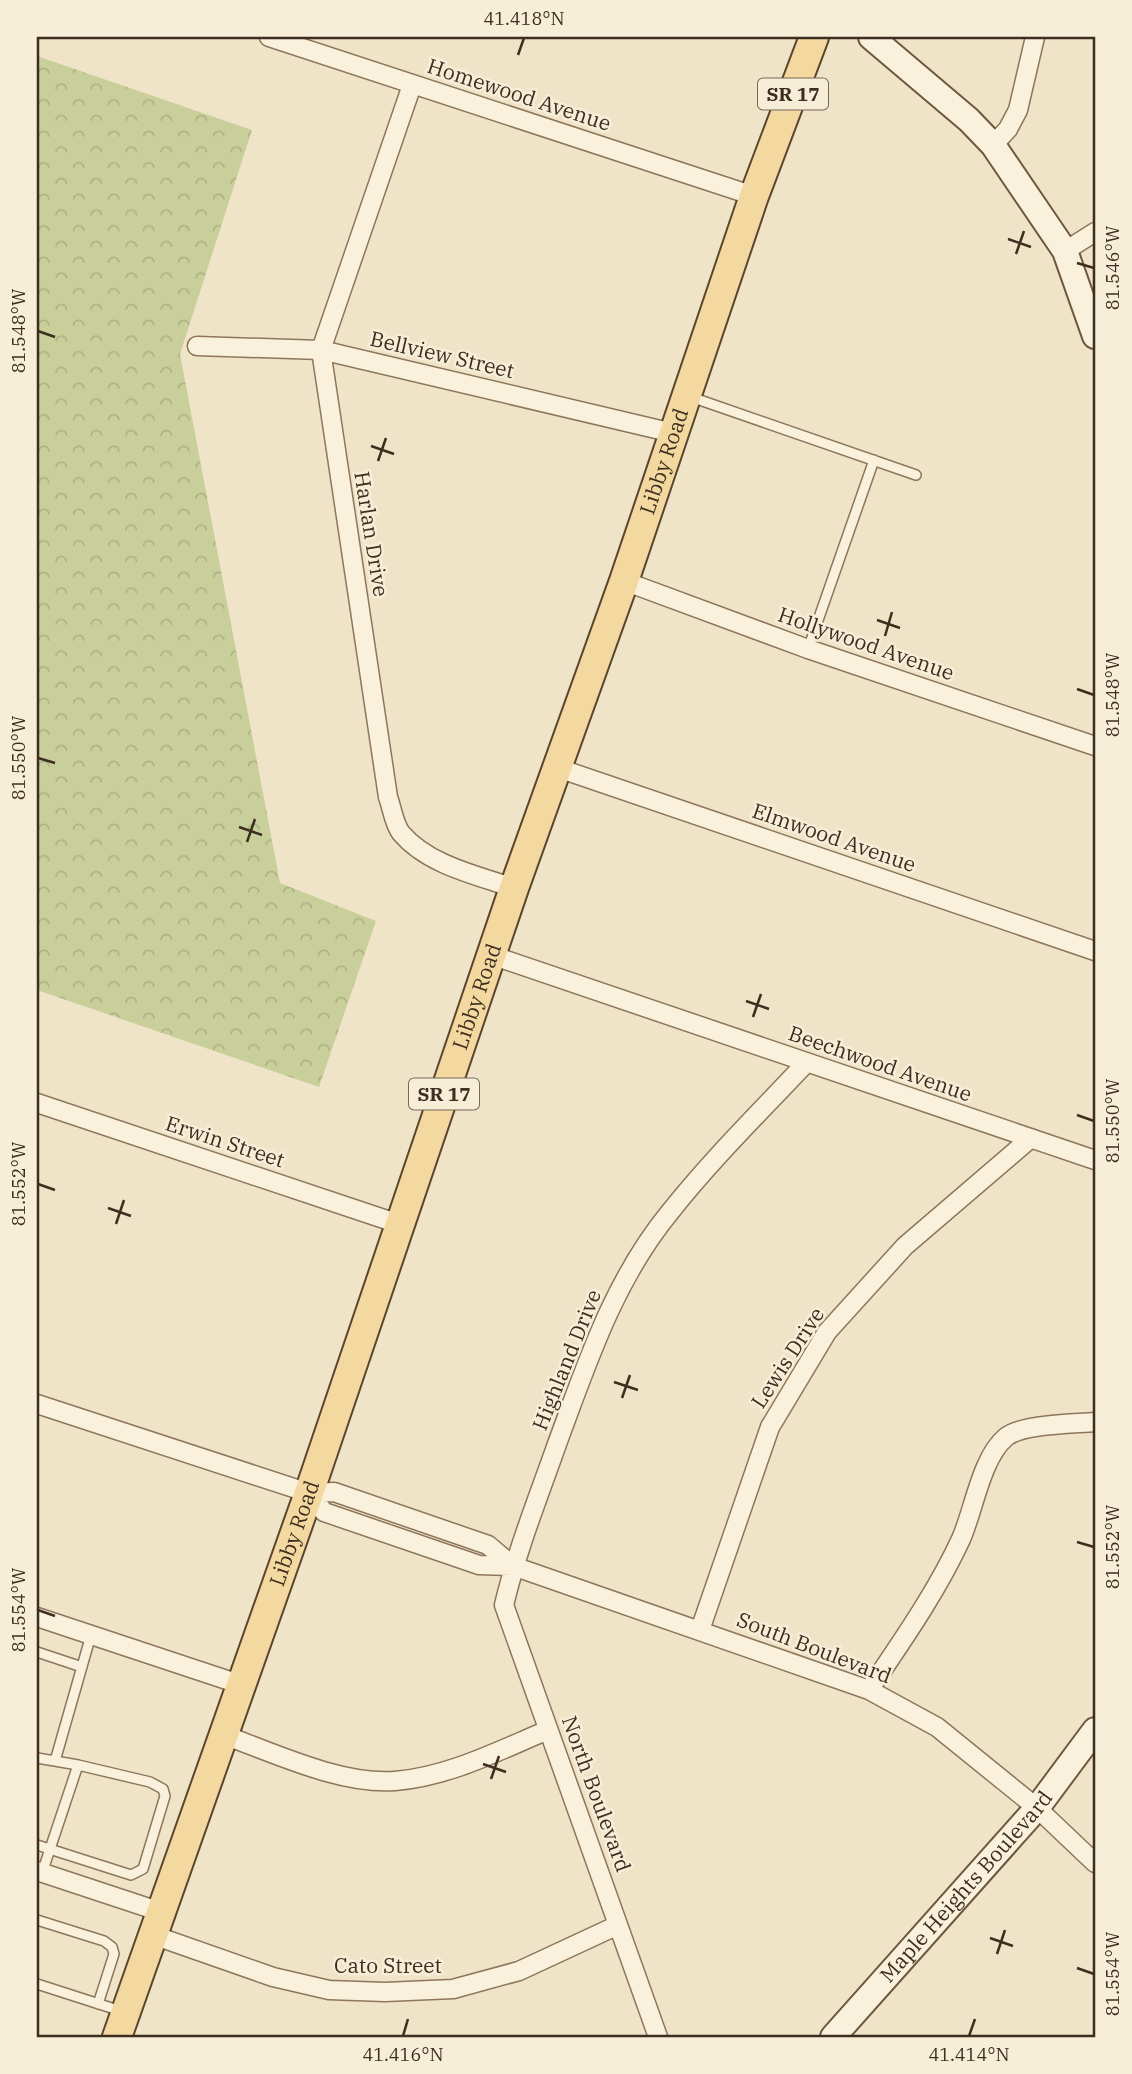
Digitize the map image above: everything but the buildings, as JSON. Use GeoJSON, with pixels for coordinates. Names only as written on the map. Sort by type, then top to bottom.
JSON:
{"type":"FeatureCollection","features":[{"type":"Feature","properties":{"kind":"main road","name":"Libby Road"},"geometry":{"type":"LineString","coordinates":[[121,2025],[309,1493],[491,955],[624,582],[754,196],[814,37]]}},
{"type":"Feature","properties":{"kind":"street","name":"Homewood Avenue"},"geometry":{"type":"LineString","coordinates":[[269,37],[754,196]]}},
{"type":"Feature","properties":{"kind":"street"},"geometry":{"type":"LineString","coordinates":[[871,37],[969,120],[993,145],[1065,251],[1095,336]]}},
{"type":"Feature","properties":{"kind":"street"},"geometry":{"type":"LineString","coordinates":[[993,145],[1008,129],[1018,110],[1035,37]]}},
{"type":"Feature","properties":{"kind":"street","name":"Harlan Drive"},"geometry":{"type":"LineString","coordinates":[[412,85],[321,350],[388,797],[399,831],[422,853],[514,888]]}},
{"type":"Feature","properties":{"kind":"street"},"geometry":{"type":"LineString","coordinates":[[1065,251],[1095,232]]}},
{"type":"Feature","properties":{"kind":"street","name":"Bellview Street"},"geometry":{"type":"LineString","coordinates":[[197,346],[321,350],[673,433]]}},
{"type":"Feature","properties":{"kind":"street","name":"Hollywood Avenue"},"geometry":{"type":"LineString","coordinates":[[624,582],[808,649],[1095,746]]}},
{"type":"Feature","properties":{"kind":"street","name":"Elmwood Avenue"},"geometry":{"type":"LineString","coordinates":[[558,768],[1095,951]]}},
{"type":"Feature","properties":{"kind":"street","name":"Beechwood Avenue"},"geometry":{"type":"LineString","coordinates":[[491,955],[1095,1160]]}},
{"type":"Feature","properties":{"kind":"street","name":"Highland Drive"},"geometry":{"type":"LineString","coordinates":[[513,1566],[606,1315],[634,1263],[668,1213],[806,1063]]}},
{"type":"Feature","properties":{"kind":"street","name":"Erwin Street"},"geometry":{"type":"LineString","coordinates":[[37,1103],[399,1224]]}},
{"type":"Feature","properties":{"kind":"street","name":"Lewis Drive"},"geometry":{"type":"LineString","coordinates":[[700,1630],[770,1427],[827,1332],[905,1246],[1031,1138]]}},
{"type":"Feature","properties":{"kind":"street"},"geometry":{"type":"LineString","coordinates":[[37,1404],[309,1493]]}},
{"type":"Feature","properties":{"kind":"street"},"geometry":{"type":"LineString","coordinates":[[869,1690],[923,1612],[962,1538],[987,1463],[1007,1436],[1037,1426],[1095,1422]]}},
{"type":"Feature","properties":{"kind":"street","name":"South Boulevard"},"geometry":{"type":"LineString","coordinates":[[309,1493],[324,1511],[479,1565],[513,1566],[869,1690],[937,1727],[1037,1808],[1095,1863]]}},
{"type":"Feature","properties":{"kind":"street","name":"North Boulevard"},"geometry":{"type":"LineString","coordinates":[[513,1566],[504,1605],[658,2037]]}},
{"type":"Feature","properties":{"kind":"street"},"geometry":{"type":"LineString","coordinates":[[37,1618],[242,1685]]}},
{"type":"Feature","properties":{"kind":"street"},"geometry":{"type":"LineString","coordinates":[[223,1735],[355,1778],[394,1781],[444,1771],[548,1730]]}},
{"type":"Feature","properties":{"kind":"street","name":"Maple Heights Boulevard"},"geometry":{"type":"LineString","coordinates":[[832,2037],[1037,1808],[1095,1730]]}},
{"type":"Feature","properties":{"kind":"street","name":"Cato Street"},"geometry":{"type":"LineString","coordinates":[[39,1872],[273,1977],[329,1990],[385,1992],[453,1989],[519,1971],[618,1925]]}},
{"type":"Feature","properties":{"kind":"lane"},"geometry":{"type":"LineString","coordinates":[[686,396],[916,475]]}},
{"type":"Feature","properties":{"kind":"lane"},"geometry":{"type":"LineString","coordinates":[[808,649],[874,460]]}},
{"type":"Feature","properties":{"kind":"lane"},"geometry":{"type":"LineString","coordinates":[[55,1761],[91,1635]]}},
{"type":"Feature","properties":{"kind":"lane"},"geometry":{"type":"LineString","coordinates":[[37,1652],[82,1667]]}},
{"type":"Feature","properties":{"kind":"lane"},"geometry":{"type":"LineString","coordinates":[[37,1758],[150,1782],[163,1789],[165,1796],[143,1869],[131,1875],[37,1845]]}},
{"type":"Feature","properties":{"kind":"lane"},"geometry":{"type":"LineString","coordinates":[[39,1872],[50,1849],[78,1765]]}},
{"type":"Feature","properties":{"kind":"lane"},"geometry":{"type":"LineString","coordinates":[[37,1920],[104,1941],[112,1947],[114,1954],[98,2004]]}},
{"type":"Feature","properties":{"kind":"lane"},"geometry":{"type":"LineString","coordinates":[[37,1984],[98,2004],[121,2025]]}},
{"type":"Feature","properties":{"kind":"green space"},"geometry":{"type":"Polygon","coordinates":[[[37,56],[252,130],[180,354],[280,883],[376,921],[319,1087],[37,990],[37,56]]]}}]}
